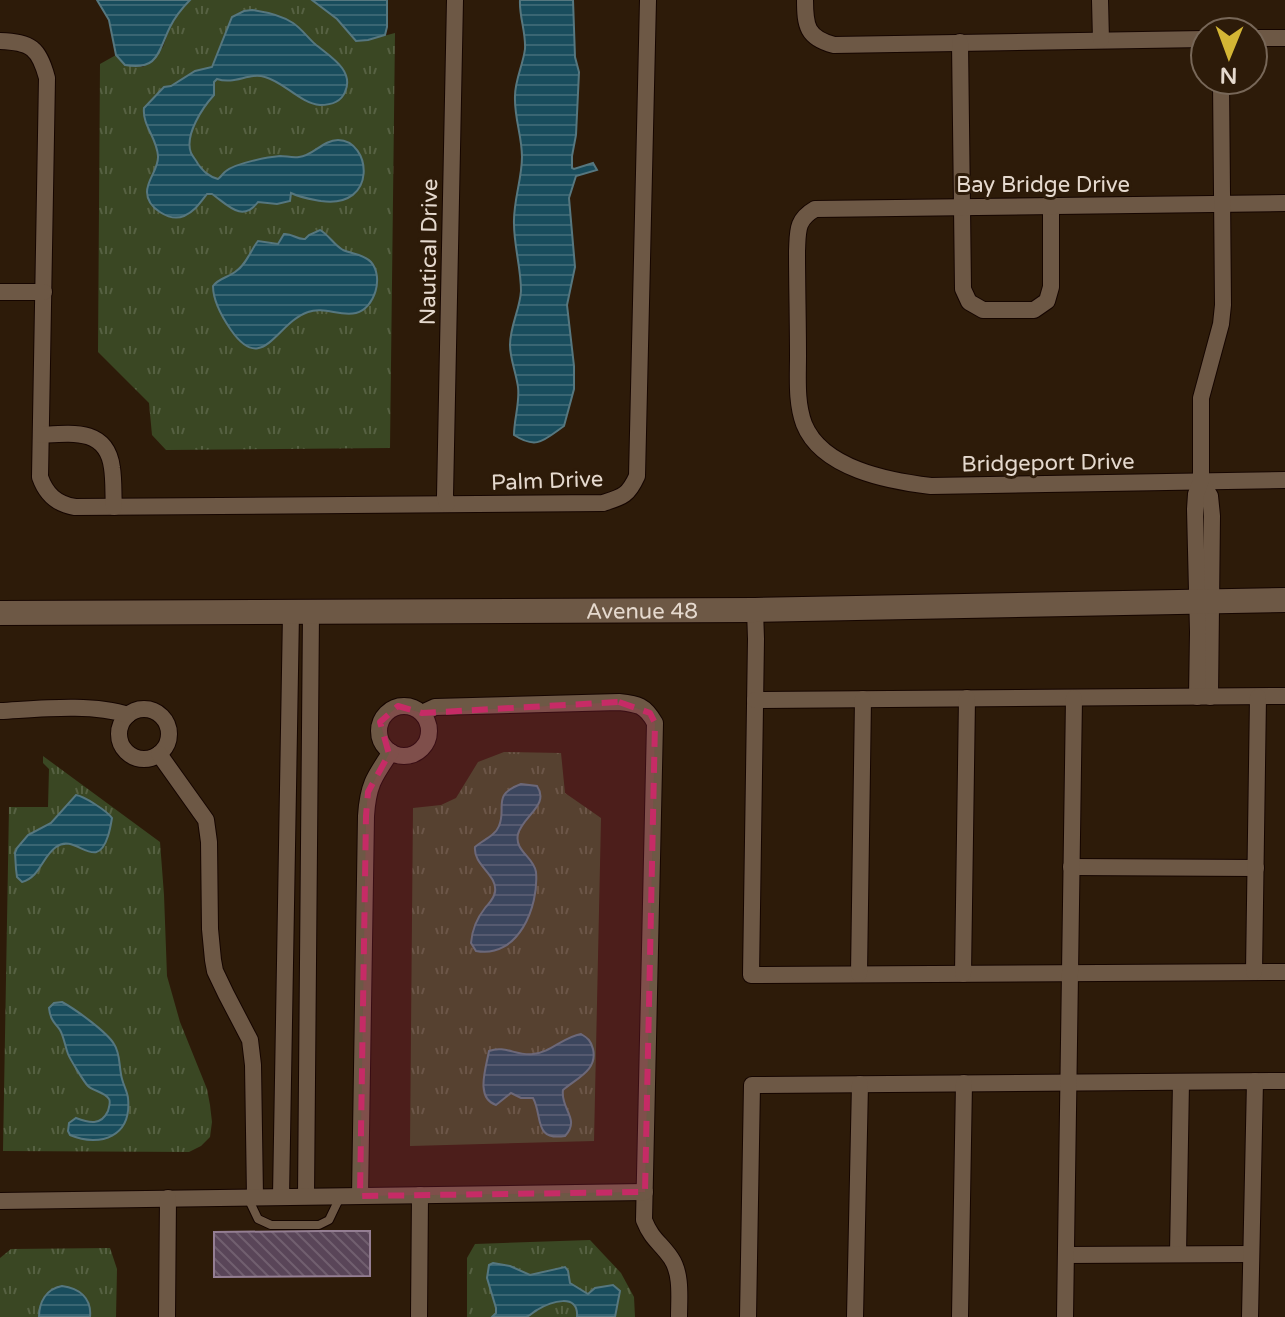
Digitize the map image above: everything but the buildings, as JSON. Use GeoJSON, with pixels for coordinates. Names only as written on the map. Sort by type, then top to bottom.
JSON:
{"type":"FeatureCollection","features":[{"type":"Feature","properties":{"kind":"main road","name":"Avenue 48"},"geometry":{"type":"LineString","coordinates":[[0,613],[755,610],[1206,604],[1285,600]]}},
{"type":"Feature","properties":{"kind":"street","name":"Nautical Drive"},"geometry":{"type":"LineString","coordinates":[[447,504],[455,0]]}},
{"type":"Feature","properties":{"kind":"street","name":"Palm Drive"},"geometry":{"type":"LineString","coordinates":[[0,41],[18,41],[34,49],[40,54],[47,78],[40,477],[48,494],[57,502],[66,506],[114,507],[603,503],[624,497],[637,476],[648,0]]}},
{"type":"Feature","properties":{"kind":"street"},"geometry":{"type":"LineString","coordinates":[[805,0],[805,16],[813,36],[834,45],[1189,39]]}},
{"type":"Feature","properties":{"kind":"street"},"geometry":{"type":"LineString","coordinates":[[1100,0],[1101,40]]}},
{"type":"Feature","properties":{"kind":"street"},"geometry":{"type":"LineString","coordinates":[[960,42],[963,289],[969,302],[983,310],[1034,310],[1047,301],[1051,287],[1051,206]]}},
{"type":"Feature","properties":{"kind":"street"},"geometry":{"type":"LineString","coordinates":[[1204,697],[1198,632],[1206,604],[1203,516],[1210,496],[1201,481],[1201,398],[1221,324],[1223,305],[1221,96]]}},
{"type":"Feature","properties":{"kind":"street","name":"Bay Bridge Drive"},"geometry":{"type":"LineString","coordinates":[[820,448],[805,426],[798,400],[798,232],[804,216],[815,209],[1285,203]]}},
{"type":"Feature","properties":{"kind":"street"},"geometry":{"type":"LineString","coordinates":[[0,292],[44,292]]}},
{"type":"Feature","properties":{"kind":"street"},"geometry":{"type":"LineString","coordinates":[[41,435],[76,434],[97,439],[112,463],[114,507]]}},
{"type":"Feature","properties":{"kind":"street","name":"Bridgeport Drive"},"geometry":{"type":"LineString","coordinates":[[820,448],[842,463],[864,472],[899,483],[931,486],[1285,480]]}},
{"type":"Feature","properties":{"kind":"street"},"geometry":{"type":"LineString","coordinates":[[755,610],[751,975],[1285,972]]}},
{"type":"Feature","properties":{"kind":"street"},"geometry":{"type":"LineString","coordinates":[[301,613],[306,1196]]}},
{"type":"Feature","properties":{"kind":"street"},"geometry":{"type":"LineString","coordinates":[[281,1197],[301,613]]}},
{"type":"Feature","properties":{"kind":"street"},"geometry":{"type":"LineString","coordinates":[[755,700],[1285,696]]}},
{"type":"Feature","properties":{"kind":"street"},"geometry":{"type":"LineString","coordinates":[[1254,972],[1258,697]]}},
{"type":"Feature","properties":{"kind":"street"},"geometry":{"type":"LineString","coordinates":[[963,974],[967,698]]}},
{"type":"Feature","properties":{"kind":"street"},"geometry":{"type":"LineString","coordinates":[[1065,1317],[1074,698]]}},
{"type":"Feature","properties":{"kind":"street"},"geometry":{"type":"LineString","coordinates":[[859,974],[863,699]]}},
{"type":"Feature","properties":{"kind":"street"},"geometry":{"type":"LineString","coordinates":[[422,713],[435,707],[619,702],[639,705],[650,713],[655,723],[644,1220],[650,1235],[673,1260],[678,1277],[679,1317]]}},
{"type":"Feature","properties":{"kind":"street"},"geometry":{"type":"LineString","coordinates":[[398,706],[415,708],[422,713],[429,727],[429,735],[415,754],[407,756],[391,752],[379,731],[380,722],[384,715],[398,706]]}},
{"type":"Feature","properties":{"kind":"street"},"geometry":{"type":"LineString","coordinates":[[0,711],[97,709],[128,715]]}},
{"type":"Feature","properties":{"kind":"street"},"geometry":{"type":"LineString","coordinates":[[150,710],[163,718],[169,733],[165,748],[159,754],[143,759],[128,753],[122,746],[119,730],[128,715],[134,711],[150,710]]}},
{"type":"Feature","properties":{"kind":"street"},"geometry":{"type":"LineString","coordinates":[[360,1196],[366,816],[368,792],[391,752]]}},
{"type":"Feature","properties":{"kind":"street"},"geometry":{"type":"LineString","coordinates":[[159,754],[206,820],[210,929],[215,971],[250,1040],[253,1065],[251,1197]]}},
{"type":"Feature","properties":{"kind":"street"},"geometry":{"type":"LineString","coordinates":[[1071,867],[1256,868]]}},
{"type":"Feature","properties":{"kind":"street"},"geometry":{"type":"LineString","coordinates":[[1250,1317],[1255,1081]]}},
{"type":"Feature","properties":{"kind":"street"},"geometry":{"type":"LineString","coordinates":[[748,1317],[752,1085],[1285,1081]]}},
{"type":"Feature","properties":{"kind":"street"},"geometry":{"type":"LineString","coordinates":[[1178,1254],[1181,1082]]}},
{"type":"Feature","properties":{"kind":"street"},"geometry":{"type":"LineString","coordinates":[[960,1317],[964,1083]]}},
{"type":"Feature","properties":{"kind":"street"},"geometry":{"type":"LineString","coordinates":[[855,1317],[860,1084]]}},
{"type":"Feature","properties":{"kind":"street"},"geometry":{"type":"LineString","coordinates":[[0,1201],[645,1192]]}},
{"type":"Feature","properties":{"kind":"street"},"geometry":{"type":"LineString","coordinates":[[419,1317],[420,1195]]}},
{"type":"Feature","properties":{"kind":"street"},"geometry":{"type":"LineString","coordinates":[[167,1317],[168,1198]]}},
{"type":"Feature","properties":{"kind":"street"},"geometry":{"type":"LineString","coordinates":[[1066,1255],[1251,1254]]}},
{"type":"Feature","properties":{"kind":"lane"},"geometry":{"type":"LineString","coordinates":[[251,1197],[258,1219],[271,1225],[319,1225],[329,1220],[341,1196]]}},
{"type":"Feature","properties":{"kind":"highlighted area"},"geometry":{"type":"Polygon","coordinates":[[[619,702],[650,713],[655,723],[645,1192],[360,1196],[366,816],[368,792],[389,754],[380,722],[398,706],[422,713],[619,702]]]}},
{"type":"Feature","properties":{"kind":"green space"},"geometry":{"type":"Polygon","coordinates":[[[190,0],[312,0],[337,19],[356,41],[395,33],[390,448],[166,450],[152,435],[149,403],[98,352],[100,64],[116,55],[125,65],[143,67],[163,47],[169,29],[190,0]]]}},
{"type":"Feature","properties":{"kind":"green space"},"geometry":{"type":"Polygon","coordinates":[[[504,752],[561,753],[565,793],[601,818],[594,1141],[410,1146],[413,808],[441,805],[456,798],[478,762],[504,752]]]}},
{"type":"Feature","properties":{"kind":"green space"},"geometry":{"type":"Polygon","coordinates":[[[43,756],[160,842],[167,976],[180,1022],[207,1089],[212,1122],[210,1137],[189,1152],[3,1151],[9,807],[48,807],[49,769],[43,763],[43,756]]]}},
{"type":"Feature","properties":{"kind":"green space"},"geometry":{"type":"Polygon","coordinates":[[[590,1240],[621,1273],[634,1297],[635,1317],[467,1317],[467,1258],[475,1244],[590,1240]]]}},
{"type":"Feature","properties":{"kind":"green space"},"geometry":{"type":"Polygon","coordinates":[[[110,1248],[117,1269],[116,1317],[0,1317],[0,1258],[11,1249],[110,1248]]]}},
{"type":"Feature","properties":{"kind":"water"},"geometry":{"type":"Polygon","coordinates":[[[97,0],[190,0],[174,20],[156,57],[145,65],[136,66],[125,65],[116,55],[109,20],[97,0]]]}},
{"type":"Feature","properties":{"kind":"water"},"geometry":{"type":"Polygon","coordinates":[[[312,0],[387,0],[385,35],[356,41],[337,19],[312,0]]]}},
{"type":"Feature","properties":{"kind":"water"},"geometry":{"type":"Polygon","coordinates":[[[520,0],[573,0],[575,57],[579,72],[572,168],[593,163],[597,170],[576,176],[569,198],[575,267],[567,305],[574,389],[564,426],[535,442],[514,435],[518,393],[510,345],[521,291],[514,224],[522,157],[515,90],[525,49],[520,0]]]}},
{"type":"Feature","properties":{"kind":"water"},"geometry":{"type":"Polygon","coordinates":[[[252,10],[278,16],[299,28],[344,70],[345,92],[335,102],[320,105],[265,77],[230,81],[217,79],[214,95],[200,114],[190,138],[192,154],[198,164],[218,179],[231,168],[244,163],[280,156],[304,156],[338,140],[349,143],[357,151],[364,174],[361,185],[353,195],[340,201],[321,201],[291,193],[290,201],[277,204],[258,202],[241,212],[207,194],[184,216],[166,215],[155,208],[148,198],[148,187],[158,156],[144,108],[164,87],[195,71],[212,67],[232,17],[252,10]]]}},
{"type":"Feature","properties":{"kind":"water"},"geometry":{"type":"Polygon","coordinates":[[[320,230],[343,250],[371,262],[377,276],[373,299],[356,313],[308,312],[261,347],[252,348],[242,343],[221,314],[213,286],[239,269],[258,241],[278,244],[284,234],[305,239],[320,230]]]}},
{"type":"Feature","properties":{"kind":"water"},"geometry":{"type":"Polygon","coordinates":[[[521,784],[537,786],[540,793],[538,805],[518,834],[521,850],[536,872],[534,900],[523,928],[514,939],[504,947],[476,951],[471,943],[474,929],[492,899],[495,886],[478,859],[475,847],[497,829],[503,797],[521,784]]]}},
{"type":"Feature","properties":{"kind":"water"},"geometry":{"type":"Polygon","coordinates":[[[76,795],[95,804],[112,818],[103,847],[98,852],[92,852],[71,844],[56,847],[33,876],[22,882],[17,877],[17,848],[28,835],[51,823],[76,795]]]}},
{"type":"Feature","properties":{"kind":"water"},"geometry":{"type":"Polygon","coordinates":[[[62,1002],[98,1027],[117,1051],[128,1111],[120,1130],[112,1136],[82,1139],[70,1135],[68,1131],[69,1123],[76,1118],[90,1122],[102,1119],[110,1102],[105,1095],[88,1086],[69,1057],[49,1008],[54,1003],[62,1002]]]}},
{"type":"Feature","properties":{"kind":"water"},"geometry":{"type":"Polygon","coordinates":[[[581,1034],[590,1042],[594,1056],[585,1073],[563,1090],[564,1103],[571,1119],[565,1136],[555,1137],[543,1131],[533,1098],[521,1098],[511,1093],[496,1105],[486,1096],[484,1082],[489,1051],[500,1049],[539,1053],[581,1034]]]}},
{"type":"Feature","properties":{"kind":"water"},"geometry":{"type":"Polygon","coordinates":[[[493,1263],[530,1275],[565,1267],[570,1283],[588,1294],[595,1288],[613,1285],[620,1291],[615,1317],[577,1317],[573,1304],[563,1301],[543,1307],[526,1317],[492,1317],[496,1308],[487,1278],[489,1265],[493,1263]]]}},
{"type":"Feature","properties":{"kind":"water"},"geometry":{"type":"Polygon","coordinates":[[[62,1286],[74,1289],[87,1299],[90,1317],[39,1317],[44,1297],[62,1286]]]}}]}
